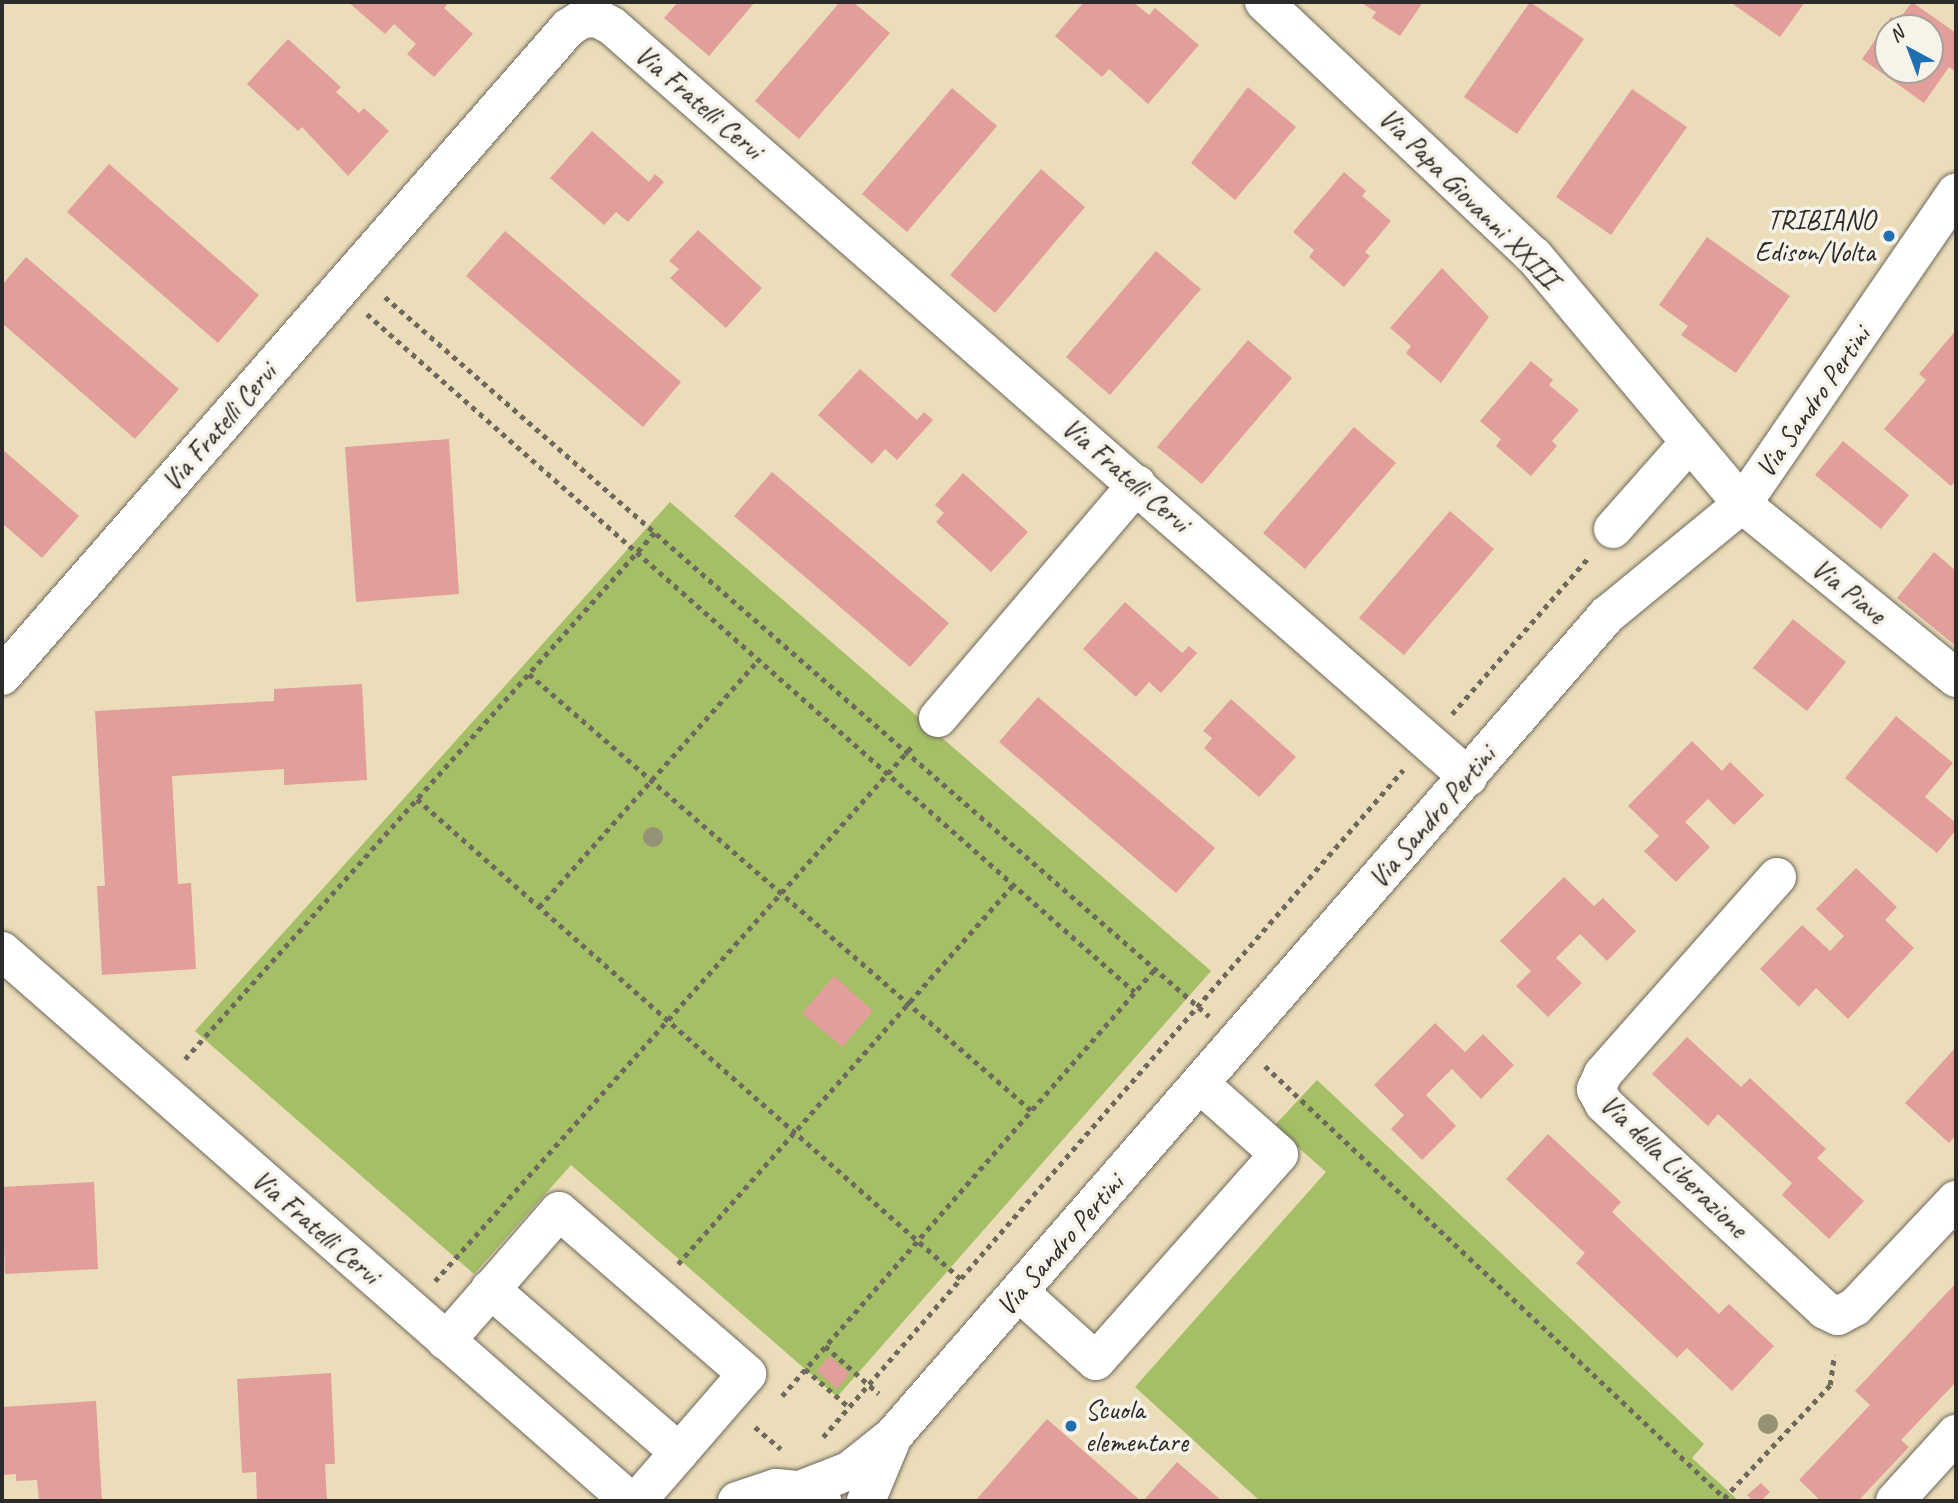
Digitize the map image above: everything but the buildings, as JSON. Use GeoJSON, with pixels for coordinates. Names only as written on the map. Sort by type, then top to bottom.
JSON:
{"type":"FeatureCollection","features":[{"type":"Feature","properties":{"kind":"street","name":"Via Papa Giovanni XXIII"},"geometry":{"type":"LineString","coordinates":[[1267,3],[1534,256],[1742,504]]}},
{"type":"Feature","properties":{"kind":"street","name":"Via Fratelli Cervi"},"geometry":{"type":"LineString","coordinates":[[2,676],[368,281],[568,28],[582,19],[597,18],[612,26],[1468,777]]}},
{"type":"Feature","properties":{"kind":"street","name":"Via Sandro Pertini"},"geometry":{"type":"LineString","coordinates":[[737,1501],[776,1488],[811,1496],[849,1471],[893,1436],[1607,615],[1742,504],[1956,193]]}},
{"type":"Feature","properties":{"kind":"street"},"geometry":{"type":"LineString","coordinates":[[1613,529],[1690,442]]}},
{"type":"Feature","properties":{"kind":"street"},"geometry":{"type":"LineString","coordinates":[[938,718],[1137,484]]}},
{"type":"Feature","properties":{"kind":"street","name":"Via Piave"},"geometry":{"type":"LineString","coordinates":[[1742,504],[1956,678]]}},
{"type":"Feature","properties":{"kind":"street","name":"Via della Liberazione"},"geometry":{"type":"LineString","coordinates":[[1777,877],[1603,1074],[1596,1089],[1604,1104],[1825,1310],[1838,1316]]}},
{"type":"Feature","properties":{"kind":"street","name":"Via Fratelli Cervi"},"geometry":{"type":"LineString","coordinates":[[2,951],[630,1501]]}},
{"type":"Feature","properties":{"kind":"street"},"geometry":{"type":"LineString","coordinates":[[1018,1292],[1096,1361],[1279,1154],[1200,1084]]}},
{"type":"Feature","properties":{"kind":"street"},"geometry":{"type":"LineString","coordinates":[[1838,1316],[1855,1307],[1956,1200]]}},
{"type":"Feature","properties":{"kind":"street"},"geometry":{"type":"LineString","coordinates":[[446,1340],[559,1211],[747,1374],[637,1501]]}},
{"type":"Feature","properties":{"kind":"street"},"geometry":{"type":"LineString","coordinates":[[491,1289],[679,1452]]}},
{"type":"Feature","properties":{"kind":"street"},"geometry":{"type":"LineString","coordinates":[[1895,1501],[1956,1434]]}},
{"type":"Feature","properties":{"kind":"street","name":"Via Sandro Pertini"},"geometry":{"type":"LineString","coordinates":[[866,1501],[893,1436]]}},
{"type":"Feature","properties":{"kind":"path"},"geometry":{"type":"LineString","coordinates":[[1135,992],[362,310],[368,281],[1238,1041],[1726,1500],[1830,1385],[1838,1316]]}},
{"type":"Feature","properties":{"kind":"path"},"geometry":{"type":"LineString","coordinates":[[815,1444],[1613,529]]}},
{"type":"Feature","properties":{"kind":"path"},"geometry":{"type":"LineString","coordinates":[[159,1090],[655,532]]}},
{"type":"Feature","properties":{"kind":"path"},"geometry":{"type":"LineString","coordinates":[[539,906],[758,660]]}},
{"type":"Feature","properties":{"kind":"path"},"geometry":{"type":"LineString","coordinates":[[529,674],[1031,1110]]}},
{"type":"Feature","properties":{"kind":"path"},"geometry":{"type":"LineString","coordinates":[[410,1309],[938,718]]}},
{"type":"Feature","properties":{"kind":"path"},"geometry":{"type":"LineString","coordinates":[[417,799],[961,1279]]}},
{"type":"Feature","properties":{"kind":"path"},"geometry":{"type":"LineString","coordinates":[[653,1292],[1013,885]]}},
{"type":"Feature","properties":{"kind":"path"},"geometry":{"type":"LineString","coordinates":[[780,1398],[1155,969]]}},
{"type":"Feature","properties":{"kind":"path"},"geometry":{"type":"LineString","coordinates":[[805,1369],[849,1407]]}},
{"type":"Feature","properties":{"kind":"path"},"geometry":{"type":"LineString","coordinates":[[747,1436],[763,1417]]}},
{"type":"Feature","properties":{"kind":"path"},"geometry":{"type":"LineString","coordinates":[[755,1427],[792,1452]]}},
{"type":"Feature","properties":{"kind":"green space"},"geometry":{"type":"Polygon","coordinates":[[[670,502],[1211,971],[837,1397],[571,1165],[474,1274],[195,1031],[670,502]]]}},
{"type":"Feature","properties":{"kind":"green space"},"geometry":{"type":"Polygon","coordinates":[[[1317,1080],[1704,1444],[1692,1458],[1739,1501],[1260,1501],[1135,1387],[1326,1172],[1274,1126],[1317,1080]]]}},
{"type":"Feature","properties":{"kind":"place","name":"TRIBIANO Edison/Volta"},"geometry":{"type":"Point","coordinates":[1889,236]}},
{"type":"Feature","properties":{"kind":"place","name":"Scuola elementare"},"geometry":{"type":"Point","coordinates":[1071,1426]}}]}
